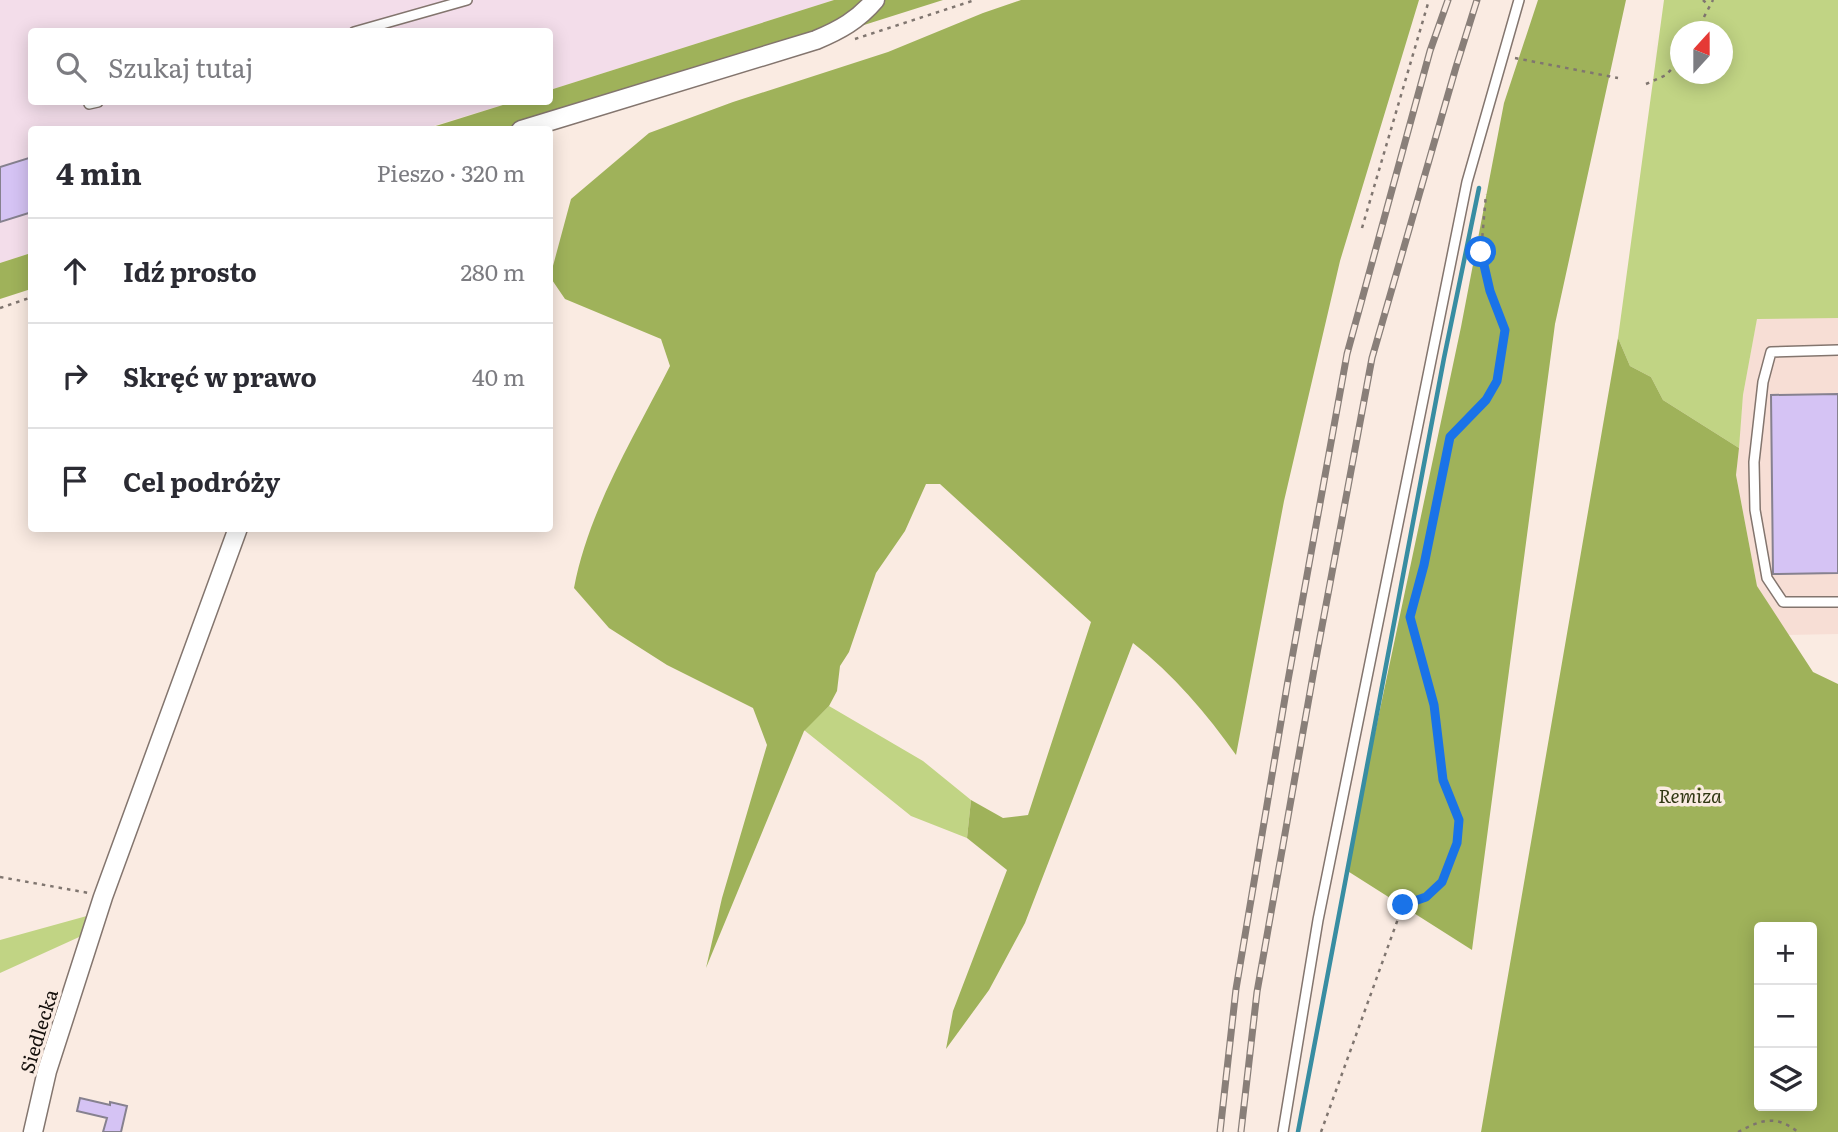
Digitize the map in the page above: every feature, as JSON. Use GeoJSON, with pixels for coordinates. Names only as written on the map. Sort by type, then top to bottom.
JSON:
{"type":"FeatureCollection","features":[{"type":"Feature","properties":{"kind":"street"},"geometry":{"type":"LineString","coordinates":[[534,126],[816,40],[842,30],[875,0]]}},
{"type":"Feature","properties":{"kind":"street","name":"Siedlecka"},"geometry":{"type":"LineString","coordinates":[[33,1132],[47,1071],[103,897],[237,532]]}},
{"type":"Feature","properties":{"kind":"lane"},"geometry":{"type":"LineString","coordinates":[[368,28],[467,0]]}},
{"type":"Feature","properties":{"kind":"lane"},"geometry":{"type":"LineString","coordinates":[[1283,1132],[1318,920],[1467,182],[1519,0]]}},
{"type":"Feature","properties":{"kind":"lane"},"geometry":{"type":"LineString","coordinates":[[1838,350],[1771,352],[1763,382],[1754,462],[1755,510],[1767,578],[1783,602],[1838,601]]}},
{"type":"Feature","properties":{"kind":"path"},"geometry":{"type":"LineString","coordinates":[[1362,228],[1429,0]]}},
{"type":"Feature","properties":{"kind":"path"},"geometry":{"type":"LineString","coordinates":[[1703,0],[1709,6]]}},
{"type":"Feature","properties":{"kind":"path"},"geometry":{"type":"LineString","coordinates":[[1702,21],[1713,0]]}},
{"type":"Feature","properties":{"kind":"path"},"geometry":{"type":"LineString","coordinates":[[1502,55],[1618,78]]}},
{"type":"Feature","properties":{"kind":"path"},"geometry":{"type":"LineString","coordinates":[[1646,84],[1670,71]]}},
{"type":"Feature","properties":{"kind":"path"},"geometry":{"type":"LineString","coordinates":[[1321,1132],[1403,905],[1426,897],[1442,882],[1457,843],[1459,820],[1443,780],[1434,705],[1410,617],[1424,565],[1450,437],[1486,400],[1497,381],[1505,330],[1490,291],[1481,252],[1486,194]]}},
{"type":"Feature","properties":{"kind":"path"},"geometry":{"type":"LineString","coordinates":[[0,308],[28,299]]}},
{"type":"Feature","properties":{"kind":"path"},"geometry":{"type":"LineString","coordinates":[[0,877],[103,897]]}},
{"type":"Feature","properties":{"kind":"path"},"geometry":{"type":"LineString","coordinates":[[1738,1132],[1761,1120],[1788,1124],[1798,1132]]}},
{"type":"Feature","properties":{"kind":"shaded area"},"geometry":{"type":"Polygon","coordinates":[[[0,0],[834,0],[553,89],[553,28],[28,28],[28,105],[502,105],[433,126],[28,126],[28,254],[0,263],[0,0]]]}},
{"type":"Feature","properties":{"kind":"shaded area"},"geometry":{"type":"Polygon","coordinates":[[[1757,318],[1838,318],[1838,634],[1787,635],[1757,586],[1736,475],[1743,395],[1757,318]]]}},
{"type":"Feature","properties":{"kind":"green space"},"geometry":{"type":"Polygon","coordinates":[[[834,0],[943,0],[545,126],[436,126],[502,105],[553,105],[553,89],[834,0]]]}},
{"type":"Feature","properties":{"kind":"green space"},"geometry":{"type":"Polygon","coordinates":[[[1021,0],[1419,0],[1340,261],[1284,501],[1236,755],[1189,695],[1133,643],[1025,923],[989,990],[946,1049],[953,1011],[1007,870],[967,838],[971,800],[1003,818],[1028,815],[1091,622],[940,484],[926,484],[905,531],[876,573],[849,652],[840,666],[837,691],[829,706],[804,731],[706,968],[722,898],[767,745],[753,708],[667,665],[609,628],[574,588],[590,530],[601,502],[670,366],[661,339],[565,299],[553,281],[553,266],[571,199],[649,133],[733,102],[888,52],[1021,0]]]}},
{"type":"Feature","properties":{"kind":"green space"},"geometry":{"type":"Polygon","coordinates":[[[1538,0],[1626,0],[1555,324],[1472,950],[1346,870],[1461,327],[1504,103],[1538,0]]]}},
{"type":"Feature","properties":{"kind":"green space"},"geometry":{"type":"Polygon","coordinates":[[[1664,0],[1838,0],[1838,318],[1757,319],[1743,395],[1739,448],[1663,400],[1651,377],[1630,366],[1618,338],[1664,0]]]}},
{"type":"Feature","properties":{"kind":"green space"},"geometry":{"type":"Polygon","coordinates":[[[28,254],[28,290],[0,299],[0,263],[28,254]]]}},
{"type":"Feature","properties":{"kind":"green space","name":"Remiza"},"geometry":{"type":"Polygon","coordinates":[[[1618,338],[1630,366],[1651,377],[1663,400],[1739,448],[1736,475],[1757,586],[1813,672],[1838,684],[1838,1132],[1481,1132],[1618,338]]]}},
{"type":"Feature","properties":{"kind":"green space"},"geometry":{"type":"Polygon","coordinates":[[[829,706],[923,761],[971,800],[967,838],[911,816],[804,730],[829,706]]]}},
{"type":"Feature","properties":{"kind":"green space"},"geometry":{"type":"Polygon","coordinates":[[[94,914],[88,933],[0,973],[0,940],[94,914]]]}},
{"type":"Feature","properties":{"kind":"building"},"geometry":{"type":"Polygon","coordinates":[[[28,158],[28,213],[0,222],[0,167],[28,158]]]}},
{"type":"Feature","properties":{"kind":"building"},"geometry":{"type":"Polygon","coordinates":[[[1838,394],[1838,573],[1773,574],[1771,395],[1838,394]]]}},
{"type":"Feature","properties":{"kind":"building"},"geometry":{"type":"Polygon","coordinates":[[[80,1098],[127,1106],[121,1132],[103,1132],[107,1118],[77,1111],[80,1098]]]}},
{"type":"Feature","properties":{"kind":"waterway"},"geometry":{"type":"LineString","coordinates":[[1298,1132],[1444,358],[1479,188]]}},
{"type":"Feature","properties":{"kind":"railway"},"geometry":{"type":"LineString","coordinates":[[1220,1132],[1236,989],[1347,354],[1430,51],[1448,0]]}},
{"type":"Feature","properties":{"kind":"railway"},"geometry":{"type":"LineString","coordinates":[[1241,1132],[1257,992],[1372,358],[1477,0]]}},
{"type":"Feature","properties":{"kind":"route"},"geometry":{"type":"LineString","coordinates":[[1403,905],[1426,897],[1442,882],[1457,843],[1459,820],[1443,780],[1434,705],[1410,617],[1438,505],[1450,437],[1486,400],[1497,381],[1505,330],[1490,291],[1481,252]]}}]}
